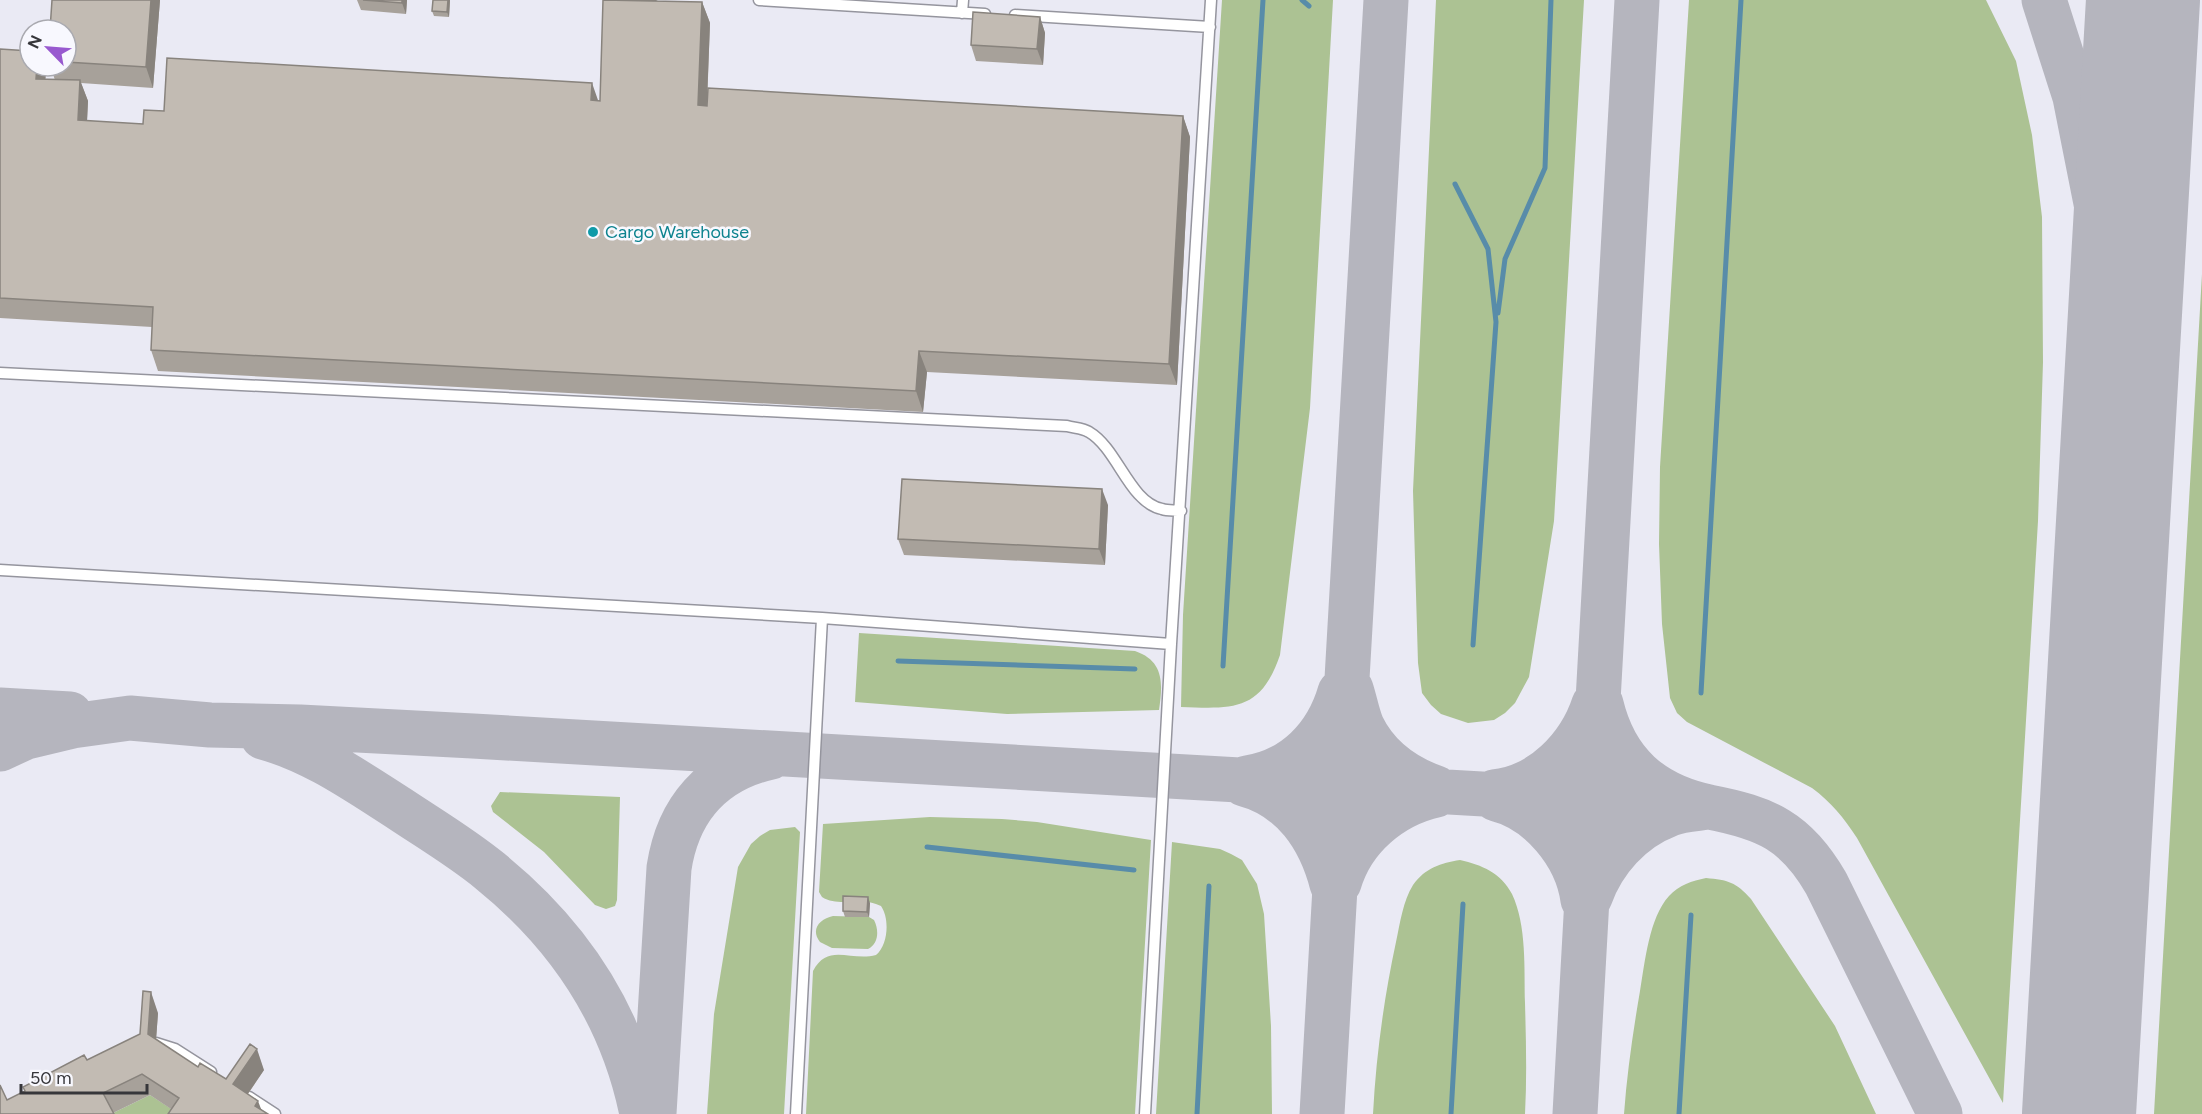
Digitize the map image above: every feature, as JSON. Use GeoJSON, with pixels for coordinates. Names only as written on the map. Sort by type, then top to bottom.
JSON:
{"type":"FeatureCollection","features":[{"type":"Feature","properties":{"kind":"lane"},"geometry":{"type":"LineString","coordinates":[[759,0],[997,14]]}},
{"type":"Feature","properties":{"kind":"lane"},"geometry":{"type":"LineString","coordinates":[[962,13],[963,0]]}},
{"type":"Feature","properties":{"kind":"lane"},"geometry":{"type":"LineString","coordinates":[[1145,1114],[1171,644],[1211,0]]}},
{"type":"Feature","properties":{"kind":"lane"},"geometry":{"type":"LineString","coordinates":[[1009,15],[1210,27]]}},
{"type":"Feature","properties":{"kind":"lane"},"geometry":{"type":"LineString","coordinates":[[0,373],[1067,426],[1089,431],[1103,444],[1141,496],[1151,504],[1162,509],[1181,510]]}},
{"type":"Feature","properties":{"kind":"lane"},"geometry":{"type":"LineString","coordinates":[[0,570],[822,618],[1171,644]]}},
{"type":"Feature","properties":{"kind":"lane"},"geometry":{"type":"LineString","coordinates":[[796,1114],[822,618]]}},
{"type":"Feature","properties":{"kind":"lane"},"geometry":{"type":"LineString","coordinates":[[156,1043],[175,1049],[222,1079]]}},
{"type":"Feature","properties":{"kind":"lane"},"geometry":{"type":"LineString","coordinates":[[247,1095],[275,1114]]}},
{"type":"Feature","properties":{"kind":"green space"},"geometry":{"type":"Polygon","coordinates":[[[1222,0],[1333,0],[1310,408],[1280,655],[1264,687],[1254,697],[1243,703],[1216,708],[1181,707],[1183,615],[1222,0]]]}},
{"type":"Feature","properties":{"kind":"green space"},"geometry":{"type":"Polygon","coordinates":[[[1436,0],[1584,0],[1554,521],[1529,677],[1515,703],[1505,713],[1494,720],[1468,723],[1441,714],[1431,705],[1422,693],[1418,663],[1413,491],[1436,0]]]}},
{"type":"Feature","properties":{"kind":"green space"},"geometry":{"type":"Polygon","coordinates":[[[1689,0],[1986,0],[2016,61],[2032,135],[2042,217],[2043,362],[2038,521],[2003,1103],[1857,838],[1842,817],[1812,788],[1687,722],[1677,713],[1670,698],[1662,624],[1659,544],[1660,467],[1689,0]]]}},
{"type":"Feature","properties":{"kind":"green space"},"geometry":{"type":"Polygon","coordinates":[[[2202,274],[2202,1114],[2154,1114],[2202,274]]]}},
{"type":"Feature","properties":{"kind":"green space"},"geometry":{"type":"Polygon","coordinates":[[[859,633],[1135,651],[1152,661],[1159,674],[1161,691],[1159,710],[1007,714],[855,702],[859,633]]]}},
{"type":"Feature","properties":{"kind":"green space"},"geometry":{"type":"Polygon","coordinates":[[[500,792],[620,797],[615,906],[606,909],[595,905],[544,852],[493,812],[491,806],[500,792]]]}},
{"type":"Feature","properties":{"kind":"green space"},"geometry":{"type":"Polygon","coordinates":[[[930,817],[1037,822],[1151,840],[1135,1114],[806,1114],[813,971],[819,962],[833,955],[867,957],[876,955],[883,945],[887,925],[881,906],[867,902],[836,902],[822,897],[819,892],[823,824],[930,817]]]}},
{"type":"Feature","properties":{"kind":"green space"},"geometry":{"type":"Polygon","coordinates":[[[795,827],[800,832],[784,1114],[707,1114],[714,1014],[738,867],[751,844],[760,836],[770,830],[795,827]]]}},
{"type":"Feature","properties":{"kind":"green space"},"geometry":{"type":"Polygon","coordinates":[[[1172,842],[1220,849],[1231,854],[1242,860],[1257,884],[1264,914],[1271,1026],[1272,1114],[1156,1114],[1172,842]]]}},
{"type":"Feature","properties":{"kind":"green space"},"geometry":{"type":"Polygon","coordinates":[[[1460,860],[1476,864],[1497,875],[1508,887],[1517,906],[1524,962],[1525,1114],[1373,1114],[1384,1006],[1402,912],[1413,885],[1423,874],[1440,865],[1460,860]]]}},
{"type":"Feature","properties":{"kind":"green space"},"geometry":{"type":"Polygon","coordinates":[[[1706,878],[1731,883],[1751,899],[1835,1026],[1876,1114],[1624,1114],[1635,1022],[1652,928],[1662,905],[1673,892],[1686,884],[1706,878]]]}},
{"type":"Feature","properties":{"kind":"green space"},"geometry":{"type":"Polygon","coordinates":[[[833,916],[869,917],[874,920],[877,928],[876,940],[868,949],[832,948],[820,942],[816,933],[818,925],[833,916]]]}},
{"type":"Feature","properties":{"kind":"green space"},"geometry":{"type":"Polygon","coordinates":[[[150,1095],[179,1114],[111,1114],[150,1095]]]}},
{"type":"Feature","properties":{"kind":"building"},"geometry":{"type":"Polygon","coordinates":[[[52,0],[151,0],[146,67],[78,63],[78,18],[51,18],[52,0]]]}},
{"type":"Feature","properties":{"kind":"building"},"geometry":{"type":"Polygon","coordinates":[[[363,0],[402,0],[402,3],[363,0]]]}},
{"type":"Feature","properties":{"kind":"building"},"geometry":{"type":"Polygon","coordinates":[[[433,0],[448,0],[447,12],[432,11],[433,0]]]}},
{"type":"Feature","properties":{"kind":"building","name":"Cargo Warehouse"},"geometry":{"type":"Polygon","coordinates":[[[603,0],[702,2],[698,105],[707,106],[708,88],[1183,116],[1169,364],[919,351],[916,391],[151,350],[153,307],[0,298],[0,49],[18,50],[18,78],[80,80],[78,120],[143,124],[144,110],[164,111],[167,58],[592,83],[591,100],[600,101],[603,0]]]}},
{"type":"Feature","properties":{"kind":"building"},"geometry":{"type":"Polygon","coordinates":[[[973,12],[1040,17],[1037,49],[971,45],[973,12]]]}},
{"type":"Feature","properties":{"kind":"building"},"geometry":{"type":"Polygon","coordinates":[[[902,479],[1102,489],[1099,549],[898,539],[902,479]]]}},
{"type":"Feature","properties":{"kind":"building"},"geometry":{"type":"Polygon","coordinates":[[[843,896],[868,897],[867,912],[843,911],[843,896]]]}},
{"type":"Feature","properties":{"kind":"building"},"geometry":{"type":"Polygon","coordinates":[[[143,991],[151,992],[148,1034],[198,1067],[200,1063],[226,1079],[250,1044],[257,1049],[233,1084],[258,1101],[255,1106],[268,1114],[168,1114],[179,1098],[142,1074],[103,1093],[114,1114],[0,1114],[0,1085],[7,1100],[25,1091],[23,1087],[84,1055],[87,1060],[140,1034],[143,991]]]}},
{"type":"Feature","properties":{"kind":"waterway"},"geometry":{"type":"LineString","coordinates":[[1223,666],[1263,0]]}},
{"type":"Feature","properties":{"kind":"waterway"},"geometry":{"type":"LineString","coordinates":[[1302,0],[1309,6]]}},
{"type":"Feature","properties":{"kind":"waterway"},"geometry":{"type":"LineString","coordinates":[[1498,313],[1505,259],[1545,168],[1551,0]]}},
{"type":"Feature","properties":{"kind":"waterway"},"geometry":{"type":"LineString","coordinates":[[1701,693],[1741,0]]}},
{"type":"Feature","properties":{"kind":"waterway"},"geometry":{"type":"LineString","coordinates":[[1455,184],[1488,249],[1496,322],[1473,645]]}},
{"type":"Feature","properties":{"kind":"waterway"},"geometry":{"type":"LineString","coordinates":[[898,661],[1135,669]]}},
{"type":"Feature","properties":{"kind":"waterway"},"geometry":{"type":"LineString","coordinates":[[927,847],[1134,870]]}},
{"type":"Feature","properties":{"kind":"waterway"},"geometry":{"type":"LineString","coordinates":[[1197,1114],[1209,886]]}},
{"type":"Feature","properties":{"kind":"waterway"},"geometry":{"type":"LineString","coordinates":[[1451,1114],[1463,904]]}},
{"type":"Feature","properties":{"kind":"waterway"},"geometry":{"type":"LineString","coordinates":[[1679,1114],[1691,915]]}},
{"type":"Feature","properties":{"kind":"taxiway"},"geometry":{"type":"LineString","coordinates":[[1322,1114],[1386,0]]}},
{"type":"Feature","properties":{"kind":"taxiway"},"geometry":{"type":"LineString","coordinates":[[1575,1114],[1637,0]]}},
{"type":"Feature","properties":{"kind":"taxiway"},"geometry":{"type":"LineString","coordinates":[[2044,0],[2075,97],[2098,213],[2119,411]]}},
{"type":"Feature","properties":{"kind":"taxiway"},"geometry":{"type":"LineString","coordinates":[[1351,689],[1362,726],[1376,747],[1403,772],[1436,788]]}},
{"type":"Feature","properties":{"kind":"taxiway"},"geometry":{"type":"LineString","coordinates":[[1247,778],[1280,768],[1294,760],[1306,749],[1327,723],[1340,692]]}},
{"type":"Feature","properties":{"kind":"taxiway"},"geometry":{"type":"LineString","coordinates":[[1494,792],[1512,789],[1528,782],[1557,762],[1579,735],[1594,704]]}},
{"type":"Feature","properties":{"kind":"taxiway"},"geometry":{"type":"LineString","coordinates":[[1590,897],[1602,871],[1630,838],[1655,821],[1673,813],[1709,807],[1670,794],[1653,785],[1639,773],[1616,743],[1607,725],[1601,704]]}},
{"type":"Feature","properties":{"kind":"taxiway"},"geometry":{"type":"LineString","coordinates":[[0,710],[70,714]]}},
{"type":"Feature","properties":{"kind":"taxiway"},"geometry":{"type":"LineString","coordinates":[[0,749],[26,737],[72,726],[130,718],[210,725],[473,736],[1709,807],[1747,816],[1778,830],[1791,839],[1815,865],[1940,1114]]}},
{"type":"Feature","properties":{"kind":"taxiway"},"geometry":{"type":"LineString","coordinates":[[263,737],[300,750],[351,778],[468,854],[518,896],[568,950],[606,1010],[633,1077],[642,1114]]}},
{"type":"Feature","properties":{"kind":"taxiway"},"geometry":{"type":"LineString","coordinates":[[654,1113],[669,868],[680,828],[701,795],[715,782],[750,763],[771,757]]}},
{"type":"Feature","properties":{"kind":"taxiway"},"geometry":{"type":"LineString","coordinates":[[1244,784],[1277,799],[1302,822],[1320,851],[1332,884]]}},
{"type":"Feature","properties":{"kind":"taxiway"},"geometry":{"type":"LineString","coordinates":[[1339,883],[1353,852],[1375,826],[1404,807],[1436,795]]}},
{"type":"Feature","properties":{"kind":"taxiway"},"geometry":{"type":"LineString","coordinates":[[1496,799],[1527,813],[1554,837],[1573,867],[1583,900]]}},
{"type":"Feature","properties":{"kind":"runway"},"geometry":{"type":"LineString","coordinates":[[2079,1114],[2143,0]]}},
{"type":"Feature","properties":{"kind":"place","name":"Cargo Warehouse"},"geometry":{"type":"Point","coordinates":[593,232]}}]}
